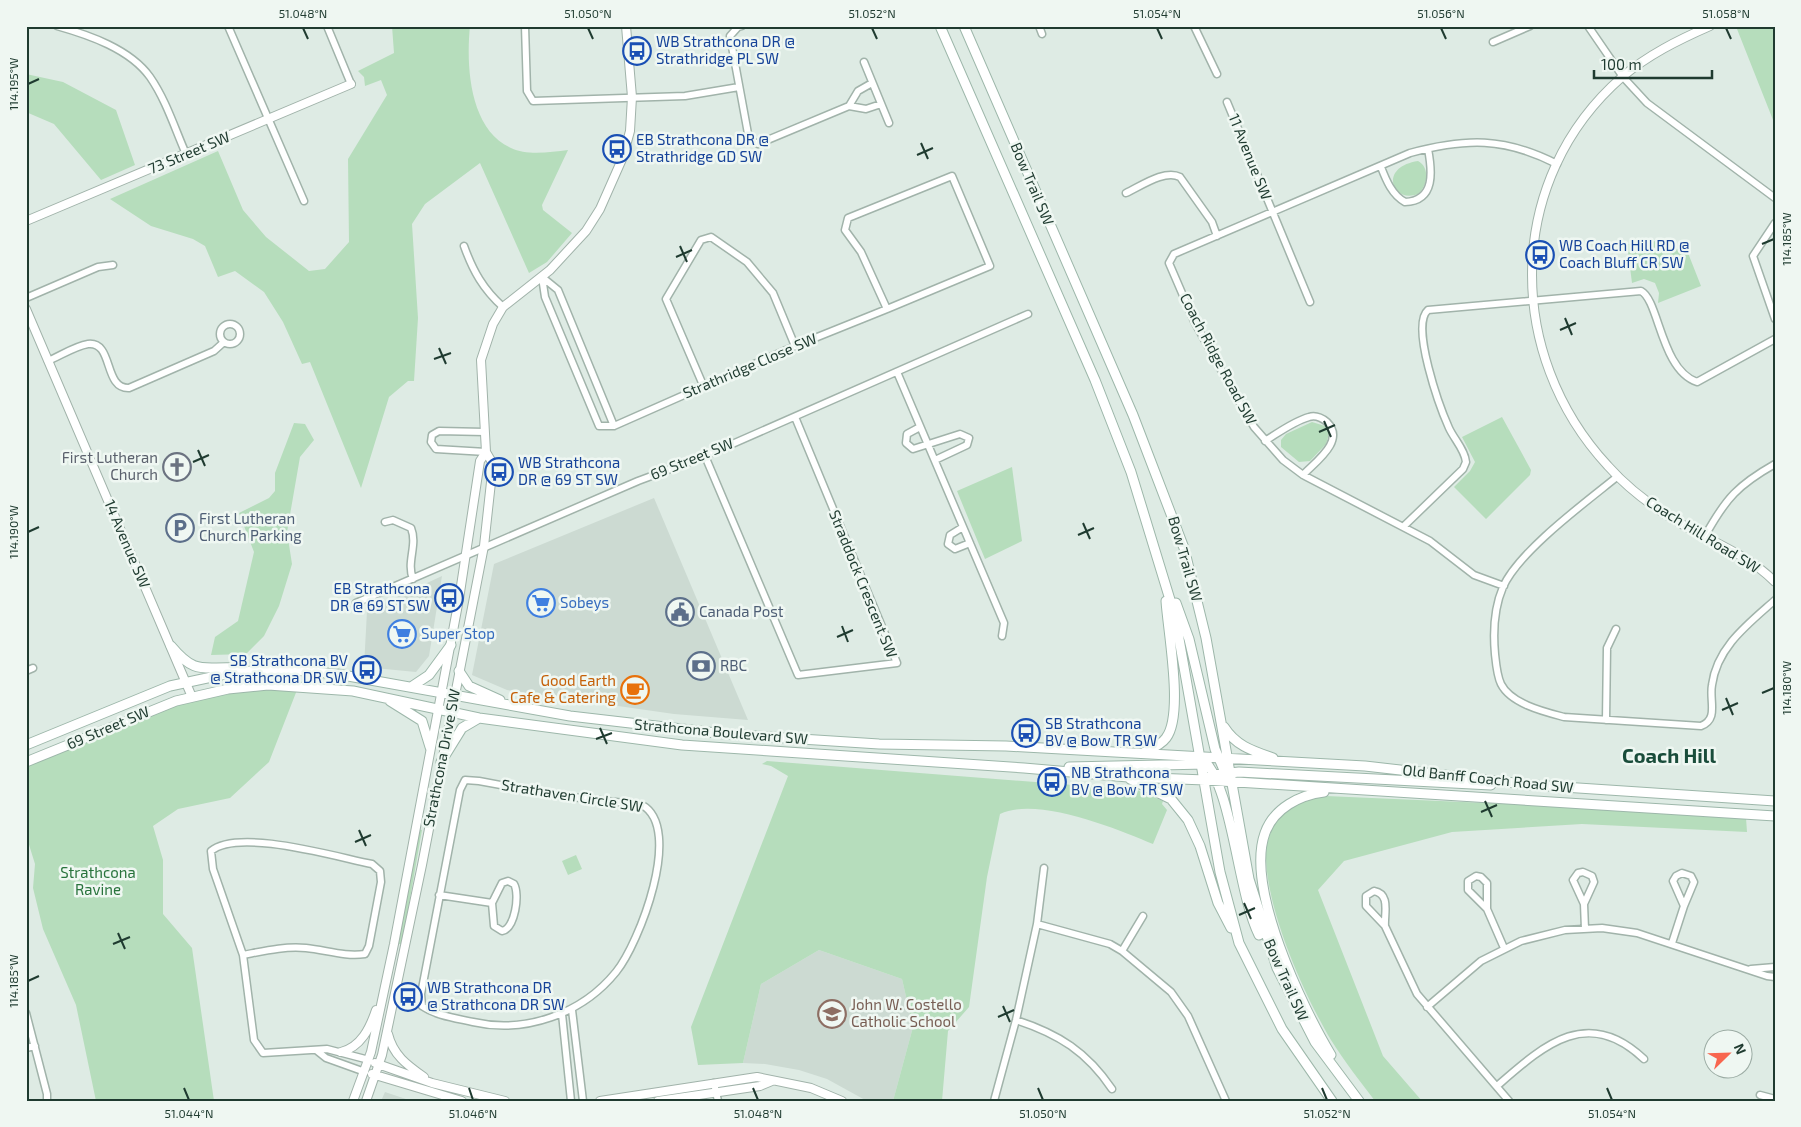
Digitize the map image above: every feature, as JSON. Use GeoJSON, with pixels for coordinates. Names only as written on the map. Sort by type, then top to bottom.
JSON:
{"type":"FeatureCollection","features":[{"type":"Feature","properties":{"kind":"main road","name":"Bow Trail SW"},"geometry":{"type":"LineString","coordinates":[[940,26],[1113,422],[1165,580],[1185,665],[1204,762],[1211,778],[1220,872],[1239,943],[1282,1029],[1332,1101]]}},
{"type":"Feature","properties":{"kind":"main road","name":"Bow Trail SW"},"geometry":{"type":"LineString","coordinates":[[964,26],[1161,483],[1191,574],[1206,638],[1221,722],[1222,760],[1229,776],[1249,879],[1277,968],[1315,1042],[1356,1097]]}},
{"type":"Feature","properties":{"kind":"main road"},"geometry":{"type":"LineString","coordinates":[[1143,753],[1166,738],[1174,719],[1175,696],[1165,580]]}},
{"type":"Feature","properties":{"kind":"main road"},"geometry":{"type":"LineString","coordinates":[[1165,580],[1182,616],[1222,760]]}},
{"type":"Feature","properties":{"kind":"main road"},"geometry":{"type":"LineString","coordinates":[[411,687],[429,675],[451,645]]}},
{"type":"Feature","properties":{"kind":"main road"},"geometry":{"type":"LineString","coordinates":[[171,646],[182,659],[194,667],[252,670]]}},
{"type":"Feature","properties":{"kind":"main road","name":"Strathcona Boulevard SW"},"geometry":{"type":"LineString","coordinates":[[186,682],[252,670],[282,669],[337,674],[454,696],[628,724],[766,737],[1143,753],[1204,762]]}},
{"type":"Feature","properties":{"kind":"main road"},"geometry":{"type":"LineString","coordinates":[[459,671],[469,686],[519,707]]}},
{"type":"Feature","properties":{"kind":"main road","name":"69 Street SW"},"geometry":{"type":"LineString","coordinates":[[26,745],[140,697],[186,682]]}},
{"type":"Feature","properties":{"kind":"main road","name":"Strathcona Boulevard SW"},"geometry":{"type":"LineString","coordinates":[[192,696],[228,689],[268,685],[322,688],[384,697],[451,710],[479,718],[682,745],[1024,768],[1128,778],[1211,778]]}},
{"type":"Feature","properties":{"kind":"main road","name":"69 Street SW"},"geometry":{"type":"LineString","coordinates":[[26,762],[152,710],[192,696]]}},
{"type":"Feature","properties":{"kind":"main road"},"geometry":{"type":"LineString","coordinates":[[384,697],[422,721],[430,747]]}},
{"type":"Feature","properties":{"kind":"main road"},"geometry":{"type":"LineString","coordinates":[[442,762],[462,728],[479,718]]}},
{"type":"Feature","properties":{"kind":"main road"},"geometry":{"type":"LineString","coordinates":[[1221,722],[1235,741],[1250,751],[1282,760]]}},
{"type":"Feature","properties":{"kind":"main road","name":"Old Banff Coach Road SW"},"geometry":{"type":"LineString","coordinates":[[1204,762],[1222,760],[1282,760],[1365,766],[1534,785],[1775,801]]}},
{"type":"Feature","properties":{"kind":"main road"},"geometry":{"type":"LineString","coordinates":[[1024,768],[1204,762]]}},
{"type":"Feature","properties":{"kind":"main road"},"geometry":{"type":"LineString","coordinates":[[1229,776],[1476,785],[1534,785]]}},
{"type":"Feature","properties":{"kind":"main road","name":"Old Banff Coach Road SW"},"geometry":{"type":"LineString","coordinates":[[1211,778],[1229,776],[1340,789],[1775,817]]}},
{"type":"Feature","properties":{"kind":"main road"},"geometry":{"type":"LineString","coordinates":[[1128,778],[1170,799],[1188,820],[1200,846],[1218,903],[1239,943]]}},
{"type":"Feature","properties":{"kind":"main road"},"geometry":{"type":"LineString","coordinates":[[1211,778],[1227,814],[1245,894],[1257,930],[1277,968]]}},
{"type":"Feature","properties":{"kind":"main road"},"geometry":{"type":"LineString","coordinates":[[1340,789],[1297,798],[1282,810],[1265,832],[1261,866],[1271,916],[1287,964],[1310,1017],[1356,1097]]}},
{"type":"Feature","properties":{"kind":"street"},"geometry":{"type":"LineString","coordinates":[[57,26],[79,29],[119,51],[150,76],[186,154]]}},
{"type":"Feature","properties":{"kind":"street"},"geometry":{"type":"LineString","coordinates":[[228,26],[304,201]]}},
{"type":"Feature","properties":{"kind":"street"},"geometry":{"type":"LineString","coordinates":[[327,26],[351,84]]}},
{"type":"Feature","properties":{"kind":"street"},"geometry":{"type":"LineString","coordinates":[[525,26],[527,92],[533,101],[685,96],[739,87]]}},
{"type":"Feature","properties":{"kind":"street","name":"Strathcona Drive SW"},"geometry":{"type":"LineString","coordinates":[[366,1101],[380,1064],[388,1031],[484,546],[493,464],[486,452],[481,360],[493,324],[503,307],[524,288],[542,277],[586,230],[614,182],[630,131],[632,97],[626,26]]}},
{"type":"Feature","properties":{"kind":"street"},"geometry":{"type":"LineString","coordinates":[[742,26],[738,27],[730,36],[749,139],[758,144],[849,106],[866,109],[881,104]]}},
{"type":"Feature","properties":{"kind":"street"},"geometry":{"type":"LineString","coordinates":[[1039,26],[1042,34]]}},
{"type":"Feature","properties":{"kind":"street"},"geometry":{"type":"LineString","coordinates":[[1194,26],[1217,74]]}},
{"type":"Feature","properties":{"kind":"street"},"geometry":{"type":"LineString","coordinates":[[1493,42],[1530,26]]}},
{"type":"Feature","properties":{"kind":"street"},"geometry":{"type":"LineString","coordinates":[[1588,26],[1623,77],[1661,115],[1775,198]]}},
{"type":"Feature","properties":{"kind":"street","name":"Coach Hill Road SW"},"geometry":{"type":"LineString","coordinates":[[1710,26],[1666,46],[1623,77],[1582,120],[1557,164],[1543,199],[1536,227],[1531,268],[1532,300],[1543,354],[1556,388],[1575,423],[1618,476],[1660,510],[1737,552],[1775,582]]}},
{"type":"Feature","properties":{"kind":"street"},"geometry":{"type":"LineString","coordinates":[[864,62],[889,123]]}},
{"type":"Feature","properties":{"kind":"street"},"geometry":{"type":"LineString","coordinates":[[849,106],[858,91],[872,83]]}},
{"type":"Feature","properties":{"kind":"street","name":"73 Street SW"},"geometry":{"type":"LineString","coordinates":[[26,221],[351,84]]}},
{"type":"Feature","properties":{"kind":"street","name":"11 Avenue SW"},"geometry":{"type":"LineString","coordinates":[[1226,102],[1310,302]]}},
{"type":"Feature","properties":{"kind":"street","name":"Coach Ridge Road SW"},"geometry":{"type":"LineString","coordinates":[[1504,586],[1464,570],[1430,541],[1303,475],[1283,460],[1254,427],[1194,321],[1169,263],[1174,254],[1410,153],[1428,148],[1460,142],[1497,144],[1529,151],[1557,164]]}},
{"type":"Feature","properties":{"kind":"street"},"geometry":{"type":"LineString","coordinates":[[1381,167],[1389,185],[1400,199],[1405,202],[1419,200],[1431,182],[1432,169],[1428,148]]}},
{"type":"Feature","properties":{"kind":"street"},"geometry":{"type":"LineString","coordinates":[[1126,193],[1167,175],[1176,175],[1182,180],[1212,222],[1217,236]]}},
{"type":"Feature","properties":{"kind":"street","name":"Strathridge Close SW"},"geometry":{"type":"LineString","coordinates":[[614,426],[703,385],[795,346],[887,309],[990,266],[952,176],[848,218],[845,230],[861,252],[887,309]]}},
{"type":"Feature","properties":{"kind":"street"},"geometry":{"type":"LineString","coordinates":[[1775,223],[1753,256],[1775,319]]}},
{"type":"Feature","properties":{"kind":"street"},"geometry":{"type":"LineString","coordinates":[[703,385],[666,298],[702,240],[710,237],[747,262],[773,293],[795,346]]}},
{"type":"Feature","properties":{"kind":"street"},"geometry":{"type":"LineString","coordinates":[[464,246],[473,271],[487,292],[503,307]]}},
{"type":"Feature","properties":{"kind":"street"},"geometry":{"type":"LineString","coordinates":[[26,298],[98,267],[113,265]]}},
{"type":"Feature","properties":{"kind":"street"},"geometry":{"type":"LineString","coordinates":[[542,277],[558,290],[614,426],[599,426],[545,297],[542,277]]}},
{"type":"Feature","properties":{"kind":"street"},"geometry":{"type":"LineString","coordinates":[[1404,526],[1463,469],[1466,462],[1443,413],[1427,359],[1423,316],[1431,309],[1637,290],[1644,292],[1649,300],[1668,352],[1685,376],[1697,382],[1775,339]]}},
{"type":"Feature","properties":{"kind":"street","name":"14 Avenue SW"},"geometry":{"type":"LineString","coordinates":[[26,309],[192,696]]}},
{"type":"Feature","properties":{"kind":"street","name":"69 Street SW"},"geometry":{"type":"LineString","coordinates":[[356,603],[638,481],[705,456],[1028,314]]}},
{"type":"Feature","properties":{"kind":"street"},"geometry":{"type":"LineString","coordinates":[[48,361],[86,345],[93,345],[102,351],[117,384],[123,388],[129,388],[214,351],[224,342]]}},
{"type":"Feature","properties":{"kind":"street"},"geometry":{"type":"LineString","coordinates":[[898,372],[1004,623],[1002,636]]}},
{"type":"Feature","properties":{"kind":"street","name":"Straddock Crescent SW"},"geometry":{"type":"LineString","coordinates":[[705,456],[798,675],[897,663],[795,417]]}},
{"type":"Feature","properties":{"kind":"street"},"geometry":{"type":"LineString","coordinates":[[1265,441],[1309,417],[1317,417],[1325,421],[1332,432],[1331,446],[1303,475]]}},
{"type":"Feature","properties":{"kind":"street"},"geometry":{"type":"LineString","coordinates":[[920,427],[907,434],[906,443],[914,449],[960,434],[969,438],[967,445],[935,460]]}},
{"type":"Feature","properties":{"kind":"street"},"geometry":{"type":"LineString","coordinates":[[485,432],[439,432],[432,435],[431,442],[436,449],[486,452]]}},
{"type":"Feature","properties":{"kind":"street","name":"Strathcona Drive SW"},"geometry":{"type":"LineString","coordinates":[[353,1101],[366,1072],[385,982],[451,645],[480,461],[486,452]]}},
{"type":"Feature","properties":{"kind":"street"},"geometry":{"type":"LineString","coordinates":[[1705,536],[1718,512],[1732,494],[1751,478],[1775,464]]}},
{"type":"Feature","properties":{"kind":"street"},"geometry":{"type":"LineString","coordinates":[[1618,476],[1528,553],[1504,586],[1495,617],[1494,647],[1499,678],[1510,695],[1543,711],[1564,717],[1700,726],[1707,723],[1713,712],[1711,686],[1725,649],[1741,630],[1775,600]]}},
{"type":"Feature","properties":{"kind":"street"},"geometry":{"type":"LineString","coordinates":[[385,522],[393,520],[411,528],[414,537],[409,569],[413,579]]}},
{"type":"Feature","properties":{"kind":"street"},"geometry":{"type":"LineString","coordinates":[[963,527],[950,535],[948,544],[954,549],[970,543]]}},
{"type":"Feature","properties":{"kind":"street"},"geometry":{"type":"LineString","coordinates":[[1606,720],[1608,648],[1616,630]]}},
{"type":"Feature","properties":{"kind":"street","name":"Strathaven Circle SW"},"geometry":{"type":"LineString","coordinates":[[465,780],[554,795],[642,804],[651,809],[656,822],[659,866],[634,943],[616,972],[592,996],[572,1010],[562,1014],[521,1024],[488,1026],[439,1014],[422,1006],[421,994],[439,895],[460,790],[465,780]]}},
{"type":"Feature","properties":{"kind":"street"},"geometry":{"type":"LineString","coordinates":[[243,955],[278,948],[305,948],[355,956],[365,954],[369,946],[381,882],[380,871],[372,864],[264,843],[242,842],[219,845],[211,851],[210,862],[243,955],[254,1040],[259,1049],[263,1053],[316,1050],[341,1052],[432,1083],[505,1101]]}},
{"type":"Feature","properties":{"kind":"street"},"geometry":{"type":"LineString","coordinates":[[994,1101],[1016,1020],[1037,924],[1044,868]]}},
{"type":"Feature","properties":{"kind":"street"},"geometry":{"type":"LineString","coordinates":[[1584,904],[1573,880],[1578,873],[1583,872],[1592,876],[1594,882],[1584,904],[1584,929]]}},
{"type":"Feature","properties":{"kind":"street"},"geometry":{"type":"LineString","coordinates":[[1672,943],[1694,882],[1691,876],[1682,873],[1676,876],[1673,881],[1684,906]]}},
{"type":"Feature","properties":{"kind":"street"},"geometry":{"type":"LineString","coordinates":[[1487,909],[1487,883],[1482,877],[1473,877],[1467,884],[1468,890],[1487,909],[1504,948]]}},
{"type":"Feature","properties":{"kind":"street"},"geometry":{"type":"LineString","coordinates":[[508,881],[514,884],[516,893],[512,924],[508,929],[502,931],[494,926],[492,903],[502,883],[508,881]]}},
{"type":"Feature","properties":{"kind":"street"},"geometry":{"type":"LineString","coordinates":[[1385,926],[1386,900],[1380,892],[1372,892],[1365,899],[1366,906],[1385,926],[1410,982],[1426,1007],[1509,1101]]}},
{"type":"Feature","properties":{"kind":"street"},"geometry":{"type":"LineString","coordinates":[[439,895],[492,903]]}},
{"type":"Feature","properties":{"kind":"street"},"geometry":{"type":"LineString","coordinates":[[1122,951],[1143,916]]}},
{"type":"Feature","properties":{"kind":"street"},"geometry":{"type":"LineString","coordinates":[[1037,924],[1096,938],[1122,951],[1172,992],[1184,1008],[1226,1101]]}},
{"type":"Feature","properties":{"kind":"street"},"geometry":{"type":"LineString","coordinates":[[1426,1007],[1470,969],[1504,948],[1548,933],[1584,929],[1628,932],[1672,943],[1775,977]]}},
{"type":"Feature","properties":{"kind":"street"},"geometry":{"type":"LineString","coordinates":[[1746,969],[1775,967]]}},
{"type":"Feature","properties":{"kind":"street"},"geometry":{"type":"LineString","coordinates":[[341,1052],[355,1046],[368,1029],[385,982]]}},
{"type":"Feature","properties":{"kind":"street"},"geometry":{"type":"LineString","coordinates":[[572,1010],[583,1101]]}},
{"type":"Feature","properties":{"kind":"street"},"geometry":{"type":"LineString","coordinates":[[26,1013],[47,1101]]}},
{"type":"Feature","properties":{"kind":"street"},"geometry":{"type":"LineString","coordinates":[[562,1014],[571,1101]]}},
{"type":"Feature","properties":{"kind":"street"},"geometry":{"type":"LineString","coordinates":[[1016,1020],[1054,1034],[1081,1052],[1102,1073],[1112,1089]]}},
{"type":"Feature","properties":{"kind":"street"},"geometry":{"type":"LineString","coordinates":[[388,1031],[392,1047],[401,1059],[432,1083]]}},
{"type":"Feature","properties":{"kind":"street"},"geometry":{"type":"LineString","coordinates":[[1496,1086],[1544,1047],[1558,1039],[1577,1034],[1600,1035],[1622,1041],[1644,1059]]}},
{"type":"Feature","properties":{"kind":"street"},"geometry":{"type":"LineString","coordinates":[[26,1048],[35,1046]]}},
{"type":"Feature","properties":{"kind":"street"},"geometry":{"type":"LineString","coordinates":[[316,1050],[326,1058],[366,1072],[462,1101]]}},
{"type":"Feature","properties":{"kind":"street"},"geometry":{"type":"LineString","coordinates":[[600,1101],[758,1077],[811,1088],[842,1101]]}},
{"type":"Feature","properties":{"kind":"street"},"geometry":{"type":"LineString","coordinates":[[658,1101],[760,1086],[772,1081]]}},
{"type":"Feature","properties":{"kind":"street"},"geometry":{"type":"LineString","coordinates":[[714,1083],[718,1101]]}},
{"type":"Feature","properties":{"kind":"street"},"geometry":{"type":"LineString","coordinates":[[1760,1094],[1775,1099]]}},
{"type":"Feature","properties":{"kind":"shaded area"},"geometry":{"type":"Polygon","coordinates":[[[654,498],[748,720],[674,714],[507,690],[472,675],[494,564],[654,498]]]}},
{"type":"Feature","properties":{"kind":"shaded area"},"geometry":{"type":"Polygon","coordinates":[[[442,576],[429,656],[416,672],[364,667],[367,611],[442,576]]]}},
{"type":"Feature","properties":{"kind":"shaded area","name":"John W. Costello Catholic School"},"geometry":{"type":"Polygon","coordinates":[[[819,950],[902,979],[913,1027],[893,1101],[867,1101],[827,1079],[799,1070],[765,1064],[743,1063],[761,984],[819,950]]]}},
{"type":"Feature","properties":{"kind":"shaded area"},"geometry":{"type":"Polygon","coordinates":[[[385,1092],[412,1101],[381,1101],[385,1092]]]}},
{"type":"Feature","properties":{"kind":"green space"},"geometry":{"type":"Polygon","coordinates":[[[392,26],[470,26],[470,77],[473,95],[486,126],[497,139],[517,150],[539,153],[568,150],[542,205],[543,210],[572,233],[547,262],[529,273],[480,163],[425,204],[412,224],[418,318],[414,381],[408,381],[389,397],[361,488],[310,362],[302,364],[283,322],[264,292],[235,271],[218,277],[205,246],[193,239],[151,226],[110,199],[218,151],[243,210],[266,237],[309,271],[325,269],[349,242],[348,159],[387,95],[381,80],[365,86],[364,77],[358,71],[394,53],[392,26]]]}},
{"type":"Feature","properties":{"kind":"green space"},"geometry":{"type":"Polygon","coordinates":[[[1744,26],[1775,26],[1775,125],[1737,29],[1744,26]]]}},
{"type":"Feature","properties":{"kind":"green space"},"geometry":{"type":"Polygon","coordinates":[[[26,74],[63,82],[116,110],[135,165],[101,180],[54,124],[26,112],[26,74]]]}},
{"type":"Feature","properties":{"kind":"green space"},"geometry":{"type":"Polygon","coordinates":[[[1418,161],[1426,172],[1424,186],[1418,194],[1409,196],[1401,194],[1396,190],[1393,183],[1397,170],[1418,161]]]}},
{"type":"Feature","properties":{"kind":"green space"},"geometry":{"type":"Polygon","coordinates":[[[1657,241],[1688,253],[1701,286],[1658,303],[1659,293],[1655,283],[1644,279],[1632,283],[1627,244],[1657,241]]]}},
{"type":"Feature","properties":{"kind":"green space"},"geometry":{"type":"Polygon","coordinates":[[[1502,417],[1531,470],[1530,475],[1486,519],[1454,487],[1470,471],[1475,462],[1462,437],[1502,417]]]}},
{"type":"Feature","properties":{"kind":"green space"},"geometry":{"type":"Polygon","coordinates":[[[1312,422],[1325,426],[1329,434],[1326,444],[1310,461],[1299,462],[1281,447],[1281,440],[1286,434],[1312,422]]]}},
{"type":"Feature","properties":{"kind":"green space"},"geometry":{"type":"Polygon","coordinates":[[[294,423],[305,424],[314,440],[300,457],[287,532],[292,564],[279,606],[264,636],[246,654],[211,655],[215,637],[238,621],[254,552],[239,513],[269,498],[275,491],[275,473],[294,423]]]}},
{"type":"Feature","properties":{"kind":"green space"},"geometry":{"type":"Polygon","coordinates":[[[1012,467],[1022,541],[985,559],[957,491],[1012,467]]]}},
{"type":"Feature","properties":{"kind":"green space","name":"Strathcona Ravine"},"geometry":{"type":"Polygon","coordinates":[[[272,689],[297,690],[269,762],[230,798],[178,809],[153,826],[163,860],[163,914],[192,948],[214,1101],[96,1101],[76,1005],[43,929],[33,888],[35,864],[26,835],[26,767],[122,724],[162,709],[204,698],[272,689]]]}},
{"type":"Feature","properties":{"kind":"green space"},"geometry":{"type":"Polygon","coordinates":[[[767,761],[1137,790],[1163,801],[1162,804],[1167,810],[1153,844],[1099,823],[1055,812],[1034,809],[1016,810],[1000,814],[987,877],[969,1007],[948,1031],[942,1101],[893,1101],[913,1027],[902,979],[819,950],[761,984],[743,1063],[698,1065],[691,1027],[788,776],[771,766],[762,764],[767,761]]]}},
{"type":"Feature","properties":{"kind":"green space"},"geometry":{"type":"Polygon","coordinates":[[[1326,796],[1530,805],[1746,818],[1747,832],[1582,824],[1452,832],[1344,861],[1318,890],[1383,1056],[1422,1101],[1375,1101],[1336,1048],[1309,999],[1280,928],[1268,880],[1267,845],[1279,816],[1284,810],[1298,802],[1326,796]]]}},
{"type":"Feature","properties":{"kind":"green space"},"geometry":{"type":"Polygon","coordinates":[[[418,829],[422,830],[402,944],[398,944],[418,829]]]}},
{"type":"Feature","properties":{"kind":"green space"},"geometry":{"type":"Polygon","coordinates":[[[576,855],[582,869],[568,875],[562,861],[576,855]]]}},
{"type":"Feature","properties":{"kind":"place","name":"WB Strathcona DR @ Strathridge PL SW"},"geometry":{"type":"Point","coordinates":[637,51]}},
{"type":"Feature","properties":{"kind":"place","name":"EB Strathcona DR @ Strathridge GD SW"},"geometry":{"type":"Point","coordinates":[617,149]}},
{"type":"Feature","properties":{"kind":"place","name":"WB Coach Hill RD @ Coach Bluff CR SW"},"geometry":{"type":"Point","coordinates":[1540,255]}},
{"type":"Feature","properties":{"kind":"place","name":"First Lutheran Church"},"geometry":{"type":"Point","coordinates":[177,467]}},
{"type":"Feature","properties":{"kind":"place","name":"WB Strathcona DR @ 69 ST SW"},"geometry":{"type":"Point","coordinates":[499,472]}},
{"type":"Feature","properties":{"kind":"place","name":"First Lutheran Church Parking"},"geometry":{"type":"Point","coordinates":[180,528]}},
{"type":"Feature","properties":{"kind":"place","name":"EB Strathcona DR @ 69 ST SW"},"geometry":{"type":"Point","coordinates":[449,598]}},
{"type":"Feature","properties":{"kind":"place","name":"Sobeys"},"geometry":{"type":"Point","coordinates":[541,603]}},
{"type":"Feature","properties":{"kind":"place","name":"Canada Post"},"geometry":{"type":"Point","coordinates":[680,612]}},
{"type":"Feature","properties":{"kind":"place","name":"Super Stop"},"geometry":{"type":"Point","coordinates":[402,634]}},
{"type":"Feature","properties":{"kind":"place","name":"RBC"},"geometry":{"type":"Point","coordinates":[701,666]}},
{"type":"Feature","properties":{"kind":"place","name":"SB Strathcona BV @ Strathcona DR SW"},"geometry":{"type":"Point","coordinates":[367,670]}},
{"type":"Feature","properties":{"kind":"place","name":"Good Earth Cafe & Catering"},"geometry":{"type":"Point","coordinates":[635,690]}},
{"type":"Feature","properties":{"kind":"place","name":"SB Strathcona BV @ Bow TR SW"},"geometry":{"type":"Point","coordinates":[1026,733]}},
{"type":"Feature","properties":{"kind":"place","name":"NB Strathcona BV @ Bow TR SW"},"geometry":{"type":"Point","coordinates":[1052,782]}},
{"type":"Feature","properties":{"kind":"place","name":"WB Strathcona DR @ Strathcona DR SW"},"geometry":{"type":"Point","coordinates":[408,997]}},
{"type":"Feature","properties":{"kind":"place","name":"John W. Costello Catholic School"},"geometry":{"type":"Point","coordinates":[832,1014]}},
{"type":"Feature","properties":{"kind":"district","name":"Coach Hill"},"geometry":{"type":"Point","coordinates":[1669,756]}}]}
